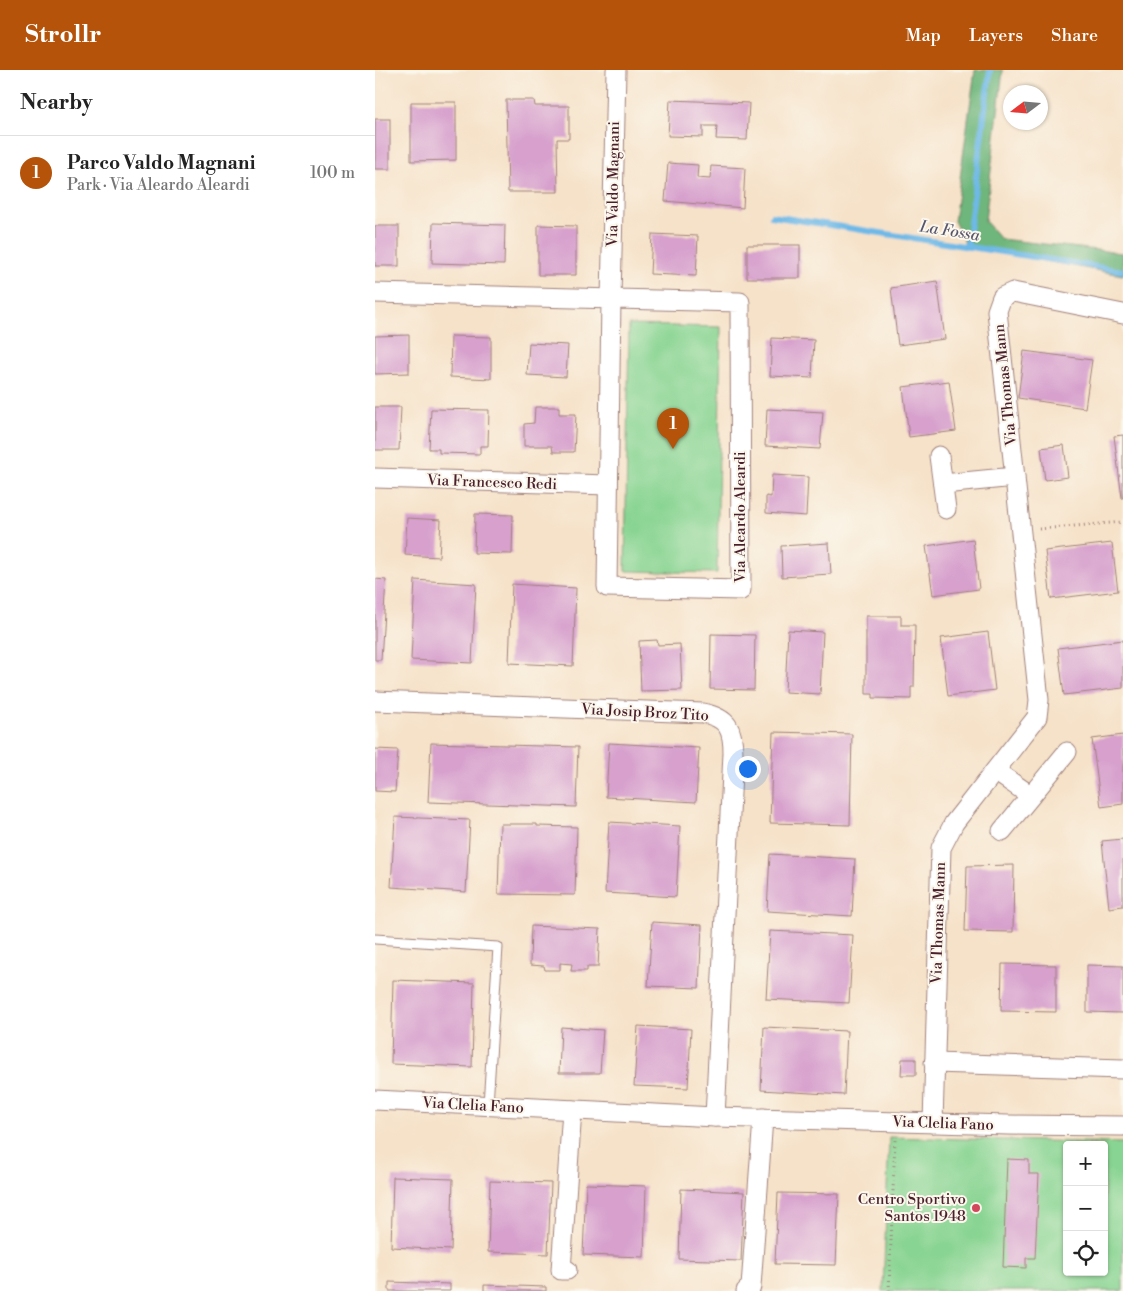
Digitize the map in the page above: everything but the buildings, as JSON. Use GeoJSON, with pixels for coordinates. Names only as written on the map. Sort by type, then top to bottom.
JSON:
{"type":"FeatureCollection","features":[{"type":"Feature","properties":{"kind":"street","name":"Via Valdo Magnani"},"geometry":{"type":"LineString","coordinates":[[611,298],[616,70]]}},
{"type":"Feature","properties":{"kind":"street","name":"Via Thomas Mann"},"geometry":{"type":"LineString","coordinates":[[933,1123],[941,848],[955,823],[1037,717],[1039,700],[997,311],[1002,298],[1013,292],[1123,314]]}},
{"type":"Feature","properties":{"kind":"street","name":"Via Aleardo Aleardi"},"geometry":{"type":"LineString","coordinates":[[375,293],[611,298],[741,302],[741,590],[607,587],[611,298]]}},
{"type":"Feature","properties":{"kind":"street"},"geometry":{"type":"LineString","coordinates":[[939,456],[947,508]]}},
{"type":"Feature","properties":{"kind":"street"},"geometry":{"type":"LineString","coordinates":[[943,484],[1015,477]]}},
{"type":"Feature","properties":{"kind":"street","name":"Via Francesco Redi"},"geometry":{"type":"LineString","coordinates":[[375,478],[608,485]]}},
{"type":"Feature","properties":{"kind":"street","name":"Via Josip Broz Tito"},"geometry":{"type":"LineString","coordinates":[[375,700],[703,713],[717,716],[727,724],[733,738],[733,753],[715,1117]]}},
{"type":"Feature","properties":{"kind":"street"},"geometry":{"type":"LineString","coordinates":[[1002,832],[1067,752]]}},
{"type":"Feature","properties":{"kind":"street"},"geometry":{"type":"LineString","coordinates":[[995,771],[1031,795]]}},
{"type":"Feature","properties":{"kind":"street"},"geometry":{"type":"LineString","coordinates":[[934,1063],[1123,1069]]}},
{"type":"Feature","properties":{"kind":"street","name":"Via Clelia Fano"},"geometry":{"type":"LineString","coordinates":[[375,1100],[715,1117],[1123,1126]]}},
{"type":"Feature","properties":{"kind":"street"},"geometry":{"type":"LineString","coordinates":[[567,1270],[561,1270],[572,1110]]}},
{"type":"Feature","properties":{"kind":"street"},"geometry":{"type":"LineString","coordinates":[[746,1291],[751,1287],[763,1118]]}},
{"type":"Feature","properties":{"kind":"lane"},"geometry":{"type":"LineString","coordinates":[[375,939],[498,947],[488,1106]]}},
{"type":"Feature","properties":{"kind":"path"},"geometry":{"type":"LineString","coordinates":[[1021,530],[1123,522]]}},
{"type":"Feature","properties":{"kind":"path"},"geometry":{"type":"LineString","coordinates":[[889,1291],[895,1122]]}},
{"type":"Feature","properties":{"kind":"green space"},"geometry":{"type":"Polygon","coordinates":[[[975,70],[1003,70],[985,221],[1001,239],[1123,253],[1123,275],[967,247],[954,221],[975,70]]]}},
{"type":"Feature","properties":{"kind":"green space"},"geometry":{"type":"Polygon","coordinates":[[[629,325],[721,327],[717,573],[625,571],[629,325]]]}},
{"type":"Feature","properties":{"kind":"green space","name":"Centro Sportivo Santos 1948"},"geometry":{"type":"Polygon","coordinates":[[[889,1137],[1063,1141],[1063,1276],[1108,1276],[1108,1143],[1123,1143],[1123,1291],[883,1291],[889,1137]]]}},
{"type":"Feature","properties":{"kind":"waterway"},"geometry":{"type":"LineString","coordinates":[[967,247],[990,70]]}},
{"type":"Feature","properties":{"kind":"waterway","name":"La Fossa"},"geometry":{"type":"LineString","coordinates":[[772,216],[1123,271]]}},
{"type":"Feature","properties":{"kind":"place","name":"Parco Valdo Magnani"},"geometry":{"type":"Point","coordinates":[673,449]}},
{"type":"Feature","properties":{"kind":"place","name":"Centro Sportivo Santos 1948"},"geometry":{"type":"Point","coordinates":[976,1208]}}]}
